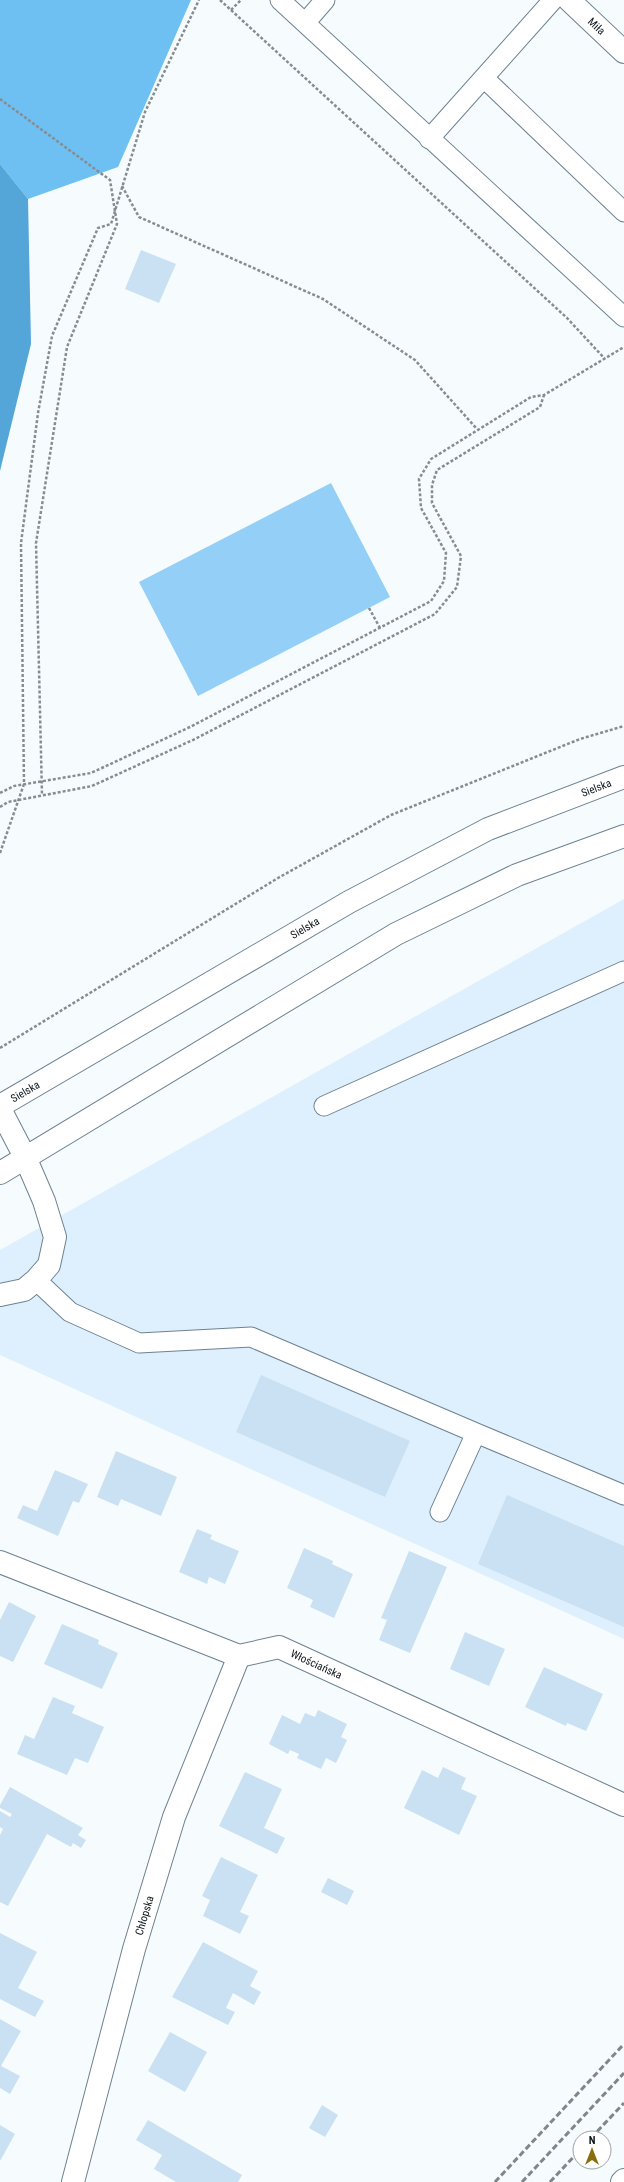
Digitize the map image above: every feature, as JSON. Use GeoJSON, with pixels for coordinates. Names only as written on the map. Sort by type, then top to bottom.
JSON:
{"type":"FeatureCollection","features":[{"type":"Feature","properties":{"kind":"street","name":"Miła"},"geometry":{"type":"LineString","coordinates":[[569,0],[624,52]]}},
{"type":"Feature","properties":{"kind":"street","name":"Sielska"},"geometry":{"type":"LineString","coordinates":[[0,1295],[24,1290],[36,1280],[49,1265],[55,1237],[44,1201],[26,1157],[0,1108],[349,902],[488,829],[624,777]]}},
{"type":"Feature","properties":{"kind":"street"},"geometry":{"type":"LineString","coordinates":[[0,1173],[396,934],[517,875],[624,836]]}},
{"type":"Feature","properties":{"kind":"street"},"geometry":{"type":"LineString","coordinates":[[0,1562],[239,1656]]}},
{"type":"Feature","properties":{"kind":"street","name":"Włościańska"},"geometry":{"type":"LineString","coordinates":[[239,1656],[279,1647],[624,1805]]}},
{"type":"Feature","properties":{"kind":"street","name":"Chłopska"},"geometry":{"type":"LineString","coordinates":[[73,2182],[134,1949],[174,1817],[239,1656]]}},
{"type":"Feature","properties":{"kind":"lane"},"geometry":{"type":"LineString","coordinates":[[280,0],[429,139],[624,316]]}},
{"type":"Feature","properties":{"kind":"lane"},"geometry":{"type":"LineString","coordinates":[[305,22],[325,0]]}},
{"type":"Feature","properties":{"kind":"lane"},"geometry":{"type":"LineString","coordinates":[[429,139],[553,0]]}},
{"type":"Feature","properties":{"kind":"lane"},"geometry":{"type":"LineString","coordinates":[[484,78],[624,212]]}},
{"type":"Feature","properties":{"kind":"lane"},"geometry":{"type":"LineString","coordinates":[[324,1106],[624,970]]}},
{"type":"Feature","properties":{"kind":"lane"},"geometry":{"type":"LineString","coordinates":[[36,1280],[70,1312],[139,1343],[251,1337],[624,1495]]}},
{"type":"Feature","properties":{"kind":"lane"},"geometry":{"type":"LineString","coordinates":[[440,1512],[476,1433]]}},
{"type":"Feature","properties":{"kind":"path"},"geometry":{"type":"LineString","coordinates":[[0,853],[20,800],[24,784],[21,543],[38,413],[52,336],[98,228],[111,224],[145,112],[199,0]]}},
{"type":"Feature","properties":{"kind":"path"},"geometry":{"type":"LineString","coordinates":[[220,0],[568,318],[605,359]]}},
{"type":"Feature","properties":{"kind":"path"},"geometry":{"type":"LineString","coordinates":[[231,10],[241,0]]}},
{"type":"Feature","properties":{"kind":"path"},"geometry":{"type":"LineString","coordinates":[[0,99],[64,144],[110,180],[117,224],[67,347],[36,543],[42,795]]}},
{"type":"Feature","properties":{"kind":"path"},"geometry":{"type":"LineString","coordinates":[[122,186],[139,217],[323,299],[415,360],[477,429]]}},
{"type":"Feature","properties":{"kind":"path"},"geometry":{"type":"LineString","coordinates":[[0,793],[14,786],[91,773],[190,727],[431,601],[444,581],[446,553],[421,508],[419,479],[431,459],[477,429],[531,397],[544,396],[624,347]]}},
{"type":"Feature","properties":{"kind":"path"},"geometry":{"type":"LineString","coordinates":[[0,807],[8,802],[92,786],[195,739],[435,614],[457,588],[461,556],[432,503],[432,485],[436,470],[540,407],[544,396]]}},
{"type":"Feature","properties":{"kind":"path"},"geometry":{"type":"LineString","coordinates":[[369,608],[380,628]]}},
{"type":"Feature","properties":{"kind":"path"},"geometry":{"type":"LineString","coordinates":[[0,1048],[278,878],[391,815],[580,739],[624,726]]}},
{"type":"Feature","properties":{"kind":"shaded area"},"geometry":{"type":"Polygon","coordinates":[[[0,0],[191,0],[118,167],[28,199],[0,164],[0,0]]]}},
{"type":"Feature","properties":{"kind":"shaded area"},"geometry":{"type":"Polygon","coordinates":[[[0,164],[28,199],[31,344],[0,471],[0,164]]]}},
{"type":"Feature","properties":{"kind":"shaded area"},"geometry":{"type":"Polygon","coordinates":[[[331,483],[390,597],[198,696],[139,582],[331,483]]]}},
{"type":"Feature","properties":{"kind":"shaded area"},"geometry":{"type":"Polygon","coordinates":[[[624,899],[624,1639],[0,1355],[0,1250],[624,899]]]}},
{"type":"Feature","properties":{"kind":"building"},"geometry":{"type":"Polygon","coordinates":[[[141,250],[176,264],[159,303],[125,289],[141,250]]]}},
{"type":"Feature","properties":{"kind":"building"},"geometry":{"type":"Polygon","coordinates":[[[261,1375],[410,1441],[385,1497],[236,1432],[261,1375]]]}},
{"type":"Feature","properties":{"kind":"building"},"geometry":{"type":"Polygon","coordinates":[[[116,1451],[177,1477],[161,1516],[121,1499],[118,1506],[97,1497],[116,1451]]]}},
{"type":"Feature","properties":{"kind":"building"},"geometry":{"type":"Polygon","coordinates":[[[55,1470],[88,1484],[79,1503],[73,1501],[58,1536],[17,1518],[23,1505],[37,1511],[55,1470]]]}},
{"type":"Feature","properties":{"kind":"building"},"geometry":{"type":"Polygon","coordinates":[[[507,1495],[624,1546],[624,1627],[478,1564],[507,1495]]]}},
{"type":"Feature","properties":{"kind":"building"},"geometry":{"type":"Polygon","coordinates":[[[197,1529],[212,1535],[210,1539],[239,1551],[225,1584],[209,1577],[207,1584],[179,1572],[197,1529]]]}},
{"type":"Feature","properties":{"kind":"building"},"geometry":{"type":"Polygon","coordinates":[[[304,1548],[333,1561],[332,1564],[353,1574],[334,1618],[310,1607],[313,1600],[287,1588],[304,1548]]]}},
{"type":"Feature","properties":{"kind":"building"},"geometry":{"type":"Polygon","coordinates":[[[409,1551],[447,1567],[410,1653],[379,1640],[387,1620],[381,1618],[409,1551]]]}},
{"type":"Feature","properties":{"kind":"building"},"geometry":{"type":"Polygon","coordinates":[[[9,1602],[36,1616],[13,1662],[0,1656],[0,1620],[9,1602]]]}},
{"type":"Feature","properties":{"kind":"building"},"geometry":{"type":"Polygon","coordinates":[[[62,1624],[99,1640],[98,1644],[118,1653],[102,1689],[44,1664],[62,1624]]]}},
{"type":"Feature","properties":{"kind":"building"},"geometry":{"type":"Polygon","coordinates":[[[465,1632],[505,1649],[489,1686],[450,1669],[465,1632]]]}},
{"type":"Feature","properties":{"kind":"building"},"geometry":{"type":"Polygon","coordinates":[[[544,1667],[603,1694],[586,1731],[567,1723],[566,1726],[525,1707],[544,1667]]]}},
{"type":"Feature","properties":{"kind":"building"},"geometry":{"type":"Polygon","coordinates":[[[53,1697],[75,1706],[72,1713],[104,1727],[88,1763],[75,1758],[67,1775],[17,1754],[25,1735],[34,1739],[53,1697]]]}},
{"type":"Feature","properties":{"kind":"building"},"geometry":{"type":"Polygon","coordinates":[[[318,1710],[347,1724],[341,1737],[347,1740],[336,1763],[326,1758],[321,1769],[297,1758],[299,1754],[290,1750],[288,1754],[269,1744],[282,1715],[300,1724],[305,1713],[315,1717],[318,1710]]]}},
{"type":"Feature","properties":{"kind":"building"},"geometry":{"type":"Polygon","coordinates":[[[443,1767],[466,1778],[461,1789],[477,1796],[459,1835],[404,1808],[422,1770],[438,1778],[443,1767]]]}},
{"type":"Feature","properties":{"kind":"building"},"geometry":{"type":"Polygon","coordinates":[[[245,1772],[282,1789],[264,1828],[285,1838],[277,1854],[219,1826],[245,1772]]]}},
{"type":"Feature","properties":{"kind":"building"},"geometry":{"type":"Polygon","coordinates":[[[10,1787],[83,1828],[78,1835],[86,1840],[81,1848],[73,1843],[71,1847],[47,1834],[8,1906],[0,1902],[0,1835],[3,1829],[0,1827],[0,1811],[10,1817],[12,1814],[0,1808],[0,1805],[10,1787]]]}},
{"type":"Feature","properties":{"kind":"building"},"geometry":{"type":"Polygon","coordinates":[[[221,1857],[258,1875],[240,1912],[249,1916],[240,1934],[203,1916],[210,1900],[202,1896],[221,1857]]]}},
{"type":"Feature","properties":{"kind":"building"},"geometry":{"type":"Polygon","coordinates":[[[328,1878],[354,1891],[347,1905],[321,1892],[328,1878]]]}},
{"type":"Feature","properties":{"kind":"building"},"geometry":{"type":"Polygon","coordinates":[[[0,1933],[37,1952],[18,1988],[44,2001],[35,2017],[0,1999],[0,1933]]]}},
{"type":"Feature","properties":{"kind":"building"},"geometry":{"type":"Polygon","coordinates":[[[203,1942],[258,1971],[250,1986],[261,1992],[254,2005],[233,1993],[226,2008],[235,2012],[228,2025],[172,1997],[203,1942]]]}},
{"type":"Feature","properties":{"kind":"building"},"geometry":{"type":"Polygon","coordinates":[[[0,2019],[21,2031],[1,2066],[20,2076],[10,2094],[0,2088],[0,2019]]]}},
{"type":"Feature","properties":{"kind":"building"},"geometry":{"type":"Polygon","coordinates":[[[170,2032],[207,2052],[185,2092],[148,2071],[170,2032]]]}},
{"type":"Feature","properties":{"kind":"building"},"geometry":{"type":"Polygon","coordinates":[[[322,2105],[338,2115],[325,2137],[309,2128],[322,2105]]]}},
{"type":"Feature","properties":{"kind":"building"},"geometry":{"type":"Polygon","coordinates":[[[148,2120],[242,2175],[238,2182],[176,2182],[154,2169],[162,2155],[136,2140],[148,2120]]]}},
{"type":"Feature","properties":{"kind":"building"},"geometry":{"type":"Polygon","coordinates":[[[0,2125],[15,2134],[0,2161],[0,2125]]]}},
{"type":"Feature","properties":{"kind":"railway"},"geometry":{"type":"LineString","coordinates":[[495,2182],[624,2044]]}},
{"type":"Feature","properties":{"kind":"railway"},"geometry":{"type":"LineString","coordinates":[[522,2182],[624,2073]]}},
{"type":"Feature","properties":{"kind":"railway"},"geometry":{"type":"LineString","coordinates":[[599,2130],[624,2103]]}},
{"type":"Feature","properties":{"kind":"railway"},"geometry":{"type":"LineString","coordinates":[[550,2182],[572,2159]]}}]}
